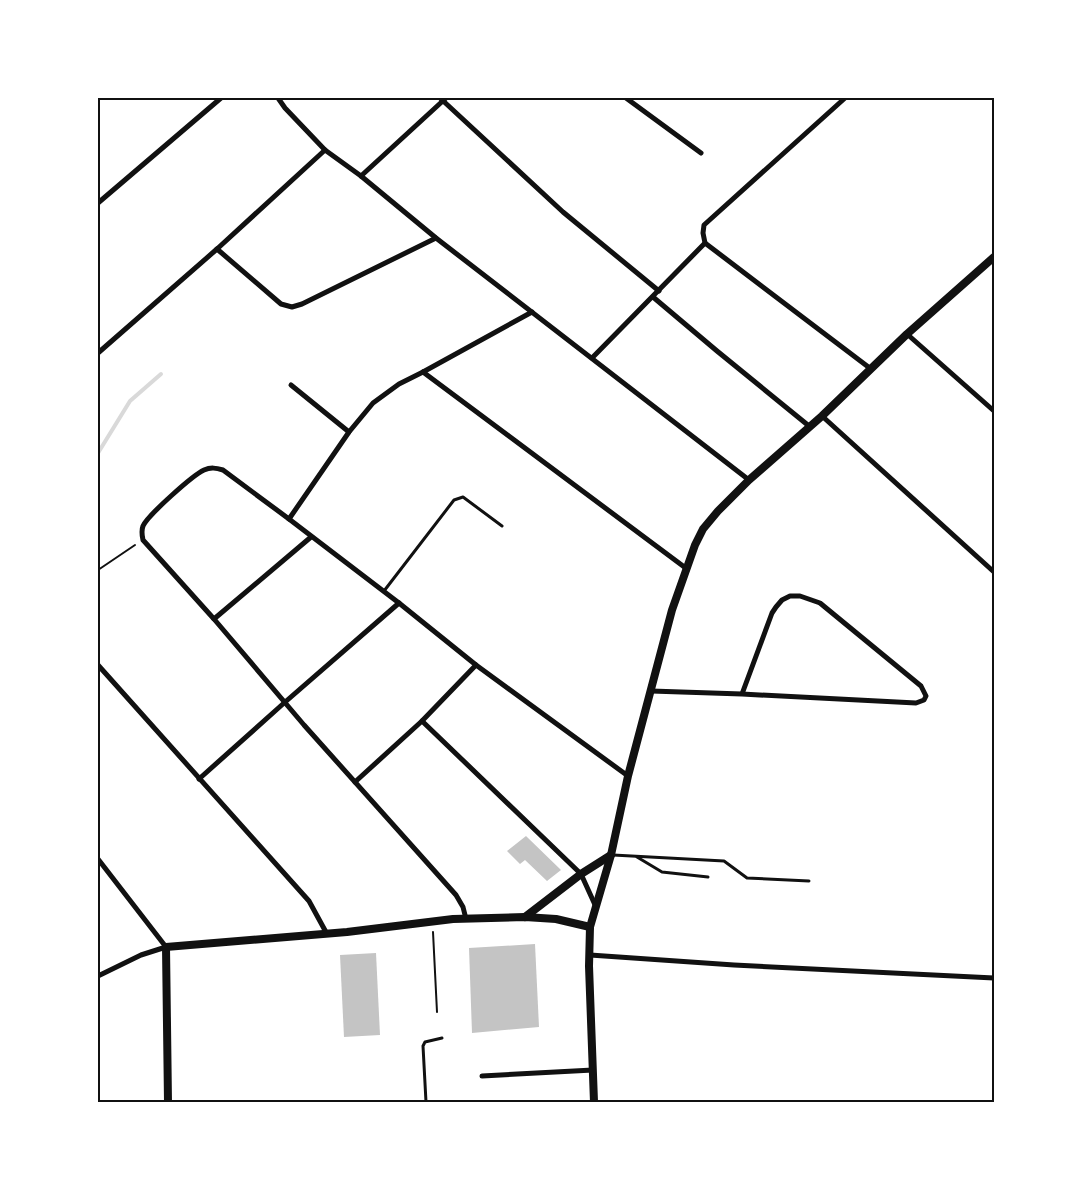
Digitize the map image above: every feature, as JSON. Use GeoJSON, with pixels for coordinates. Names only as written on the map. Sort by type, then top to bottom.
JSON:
{"type":"FeatureCollection","features":[{"type":"Feature","properties":{"kind":"main road"},"geometry":{"type":"LineString","coordinates":[[594,1102],[590,927],[611,855],[628,776],[672,610],[695,545],[703,529],[749,480],[822,416],[907,334],[994,257]]}},
{"type":"Feature","properties":{"kind":"main road"},"geometry":{"type":"LineString","coordinates":[[525,917],[581,874],[611,855]]}},
{"type":"Feature","properties":{"kind":"main road"},"geometry":{"type":"LineString","coordinates":[[168,1102],[166,947],[327,934],[466,919],[525,917],[556,919],[590,927]]}},
{"type":"Feature","properties":{"kind":"street"},"geometry":{"type":"LineString","coordinates":[[98,203],[221,98]]}},
{"type":"Feature","properties":{"kind":"street"},"geometry":{"type":"LineString","coordinates":[[278,98],[325,150],[749,480]]}},
{"type":"Feature","properties":{"kind":"street"},"geometry":{"type":"LineString","coordinates":[[361,176],[443,98],[563,212],[659,291]]}},
{"type":"Feature","properties":{"kind":"street"},"geometry":{"type":"LineString","coordinates":[[626,98],[701,153]]}},
{"type":"Feature","properties":{"kind":"street"},"geometry":{"type":"LineString","coordinates":[[845,98],[704,225],[703,233],[705,243],[871,369]]}},
{"type":"Feature","properties":{"kind":"street"},"geometry":{"type":"LineString","coordinates":[[98,353],[217,249],[325,150]]}},
{"type":"Feature","properties":{"kind":"street"},"geometry":{"type":"LineString","coordinates":[[217,249],[281,304],[292,307],[436,238]]}},
{"type":"Feature","properties":{"kind":"street"},"geometry":{"type":"LineString","coordinates":[[592,358],[705,243]]}},
{"type":"Feature","properties":{"kind":"street"},"geometry":{"type":"LineString","coordinates":[[652,297],[809,426]]}},
{"type":"Feature","properties":{"kind":"street"},"geometry":{"type":"LineString","coordinates":[[289,519],[349,432],[373,404],[399,384],[532,312]]}},
{"type":"Feature","properties":{"kind":"street"},"geometry":{"type":"LineString","coordinates":[[907,334],[994,411]]}},
{"type":"Feature","properties":{"kind":"street"},"geometry":{"type":"LineString","coordinates":[[423,372],[687,569]]}},
{"type":"Feature","properties":{"kind":"street"},"geometry":{"type":"LineString","coordinates":[[291,385],[349,432]]}},
{"type":"Feature","properties":{"kind":"street"},"geometry":{"type":"LineString","coordinates":[[822,416],[994,572]]}},
{"type":"Feature","properties":{"kind":"street"},"geometry":{"type":"LineString","coordinates":[[466,919],[463,907],[456,895],[284,703],[214,619],[143,540],[141,532],[149,517],[181,488],[203,471],[214,468],[223,470],[384,591],[476,664],[628,776]]}},
{"type":"Feature","properties":{"kind":"street"},"geometry":{"type":"LineString","coordinates":[[214,619],[311,537]]}},
{"type":"Feature","properties":{"kind":"street"},"geometry":{"type":"LineString","coordinates":[[651,691],[916,703],[924,700],[926,696],[921,686],[820,603],[800,596],[790,596],[782,600],[772,613],[742,694]]}},
{"type":"Feature","properties":{"kind":"street"},"geometry":{"type":"LineString","coordinates":[[199,779],[399,603]]}},
{"type":"Feature","properties":{"kind":"street"},"geometry":{"type":"LineString","coordinates":[[355,782],[422,721],[476,664]]}},
{"type":"Feature","properties":{"kind":"street"},"geometry":{"type":"LineString","coordinates":[[98,665],[309,900],[327,934]]}},
{"type":"Feature","properties":{"kind":"street"},"geometry":{"type":"LineString","coordinates":[[422,721],[581,874],[596,908]]}},
{"type":"Feature","properties":{"kind":"street"},"geometry":{"type":"LineString","coordinates":[[98,859],[166,947],[141,955],[98,976]]}},
{"type":"Feature","properties":{"kind":"street"},"geometry":{"type":"LineString","coordinates":[[590,955],[994,978]]}},
{"type":"Feature","properties":{"kind":"street"},"geometry":{"type":"LineString","coordinates":[[483,1076],[593,1070]]}},
{"type":"Feature","properties":{"kind":"lane"},"geometry":{"type":"LineString","coordinates":[[384,591],[454,500],[463,497],[502,526]]}},
{"type":"Feature","properties":{"kind":"lane"},"geometry":{"type":"LineString","coordinates":[[611,855],[724,861],[747,878],[809,881]]}},
{"type":"Feature","properties":{"kind":"lane"},"geometry":{"type":"LineString","coordinates":[[636,856],[662,872],[708,877]]}},
{"type":"Feature","properties":{"kind":"lane"},"geometry":{"type":"LineString","coordinates":[[426,1102],[423,1046],[425,1042],[442,1038]]}},
{"type":"Feature","properties":{"kind":"path"},"geometry":{"type":"LineString","coordinates":[[98,570],[143,540]]}},
{"type":"Feature","properties":{"kind":"path"},"geometry":{"type":"LineString","coordinates":[[432,923],[436,1012]]}},
{"type":"Feature","properties":{"kind":"building"},"geometry":{"type":"Polygon","coordinates":[[[526,836],[561,870],[547,881],[525,860],[520,864],[507,851],[526,836]]]}},
{"type":"Feature","properties":{"kind":"building"},"geometry":{"type":"Polygon","coordinates":[[[535,944],[539,1027],[472,1033],[469,948],[535,944]]]}},
{"type":"Feature","properties":{"kind":"building"},"geometry":{"type":"Polygon","coordinates":[[[376,953],[380,1035],[344,1037],[340,955],[376,953]]]}},
{"type":"Feature","properties":{"kind":"waterway"},"geometry":{"type":"LineString","coordinates":[[98,453],[130,401],[161,374]]}}]}
